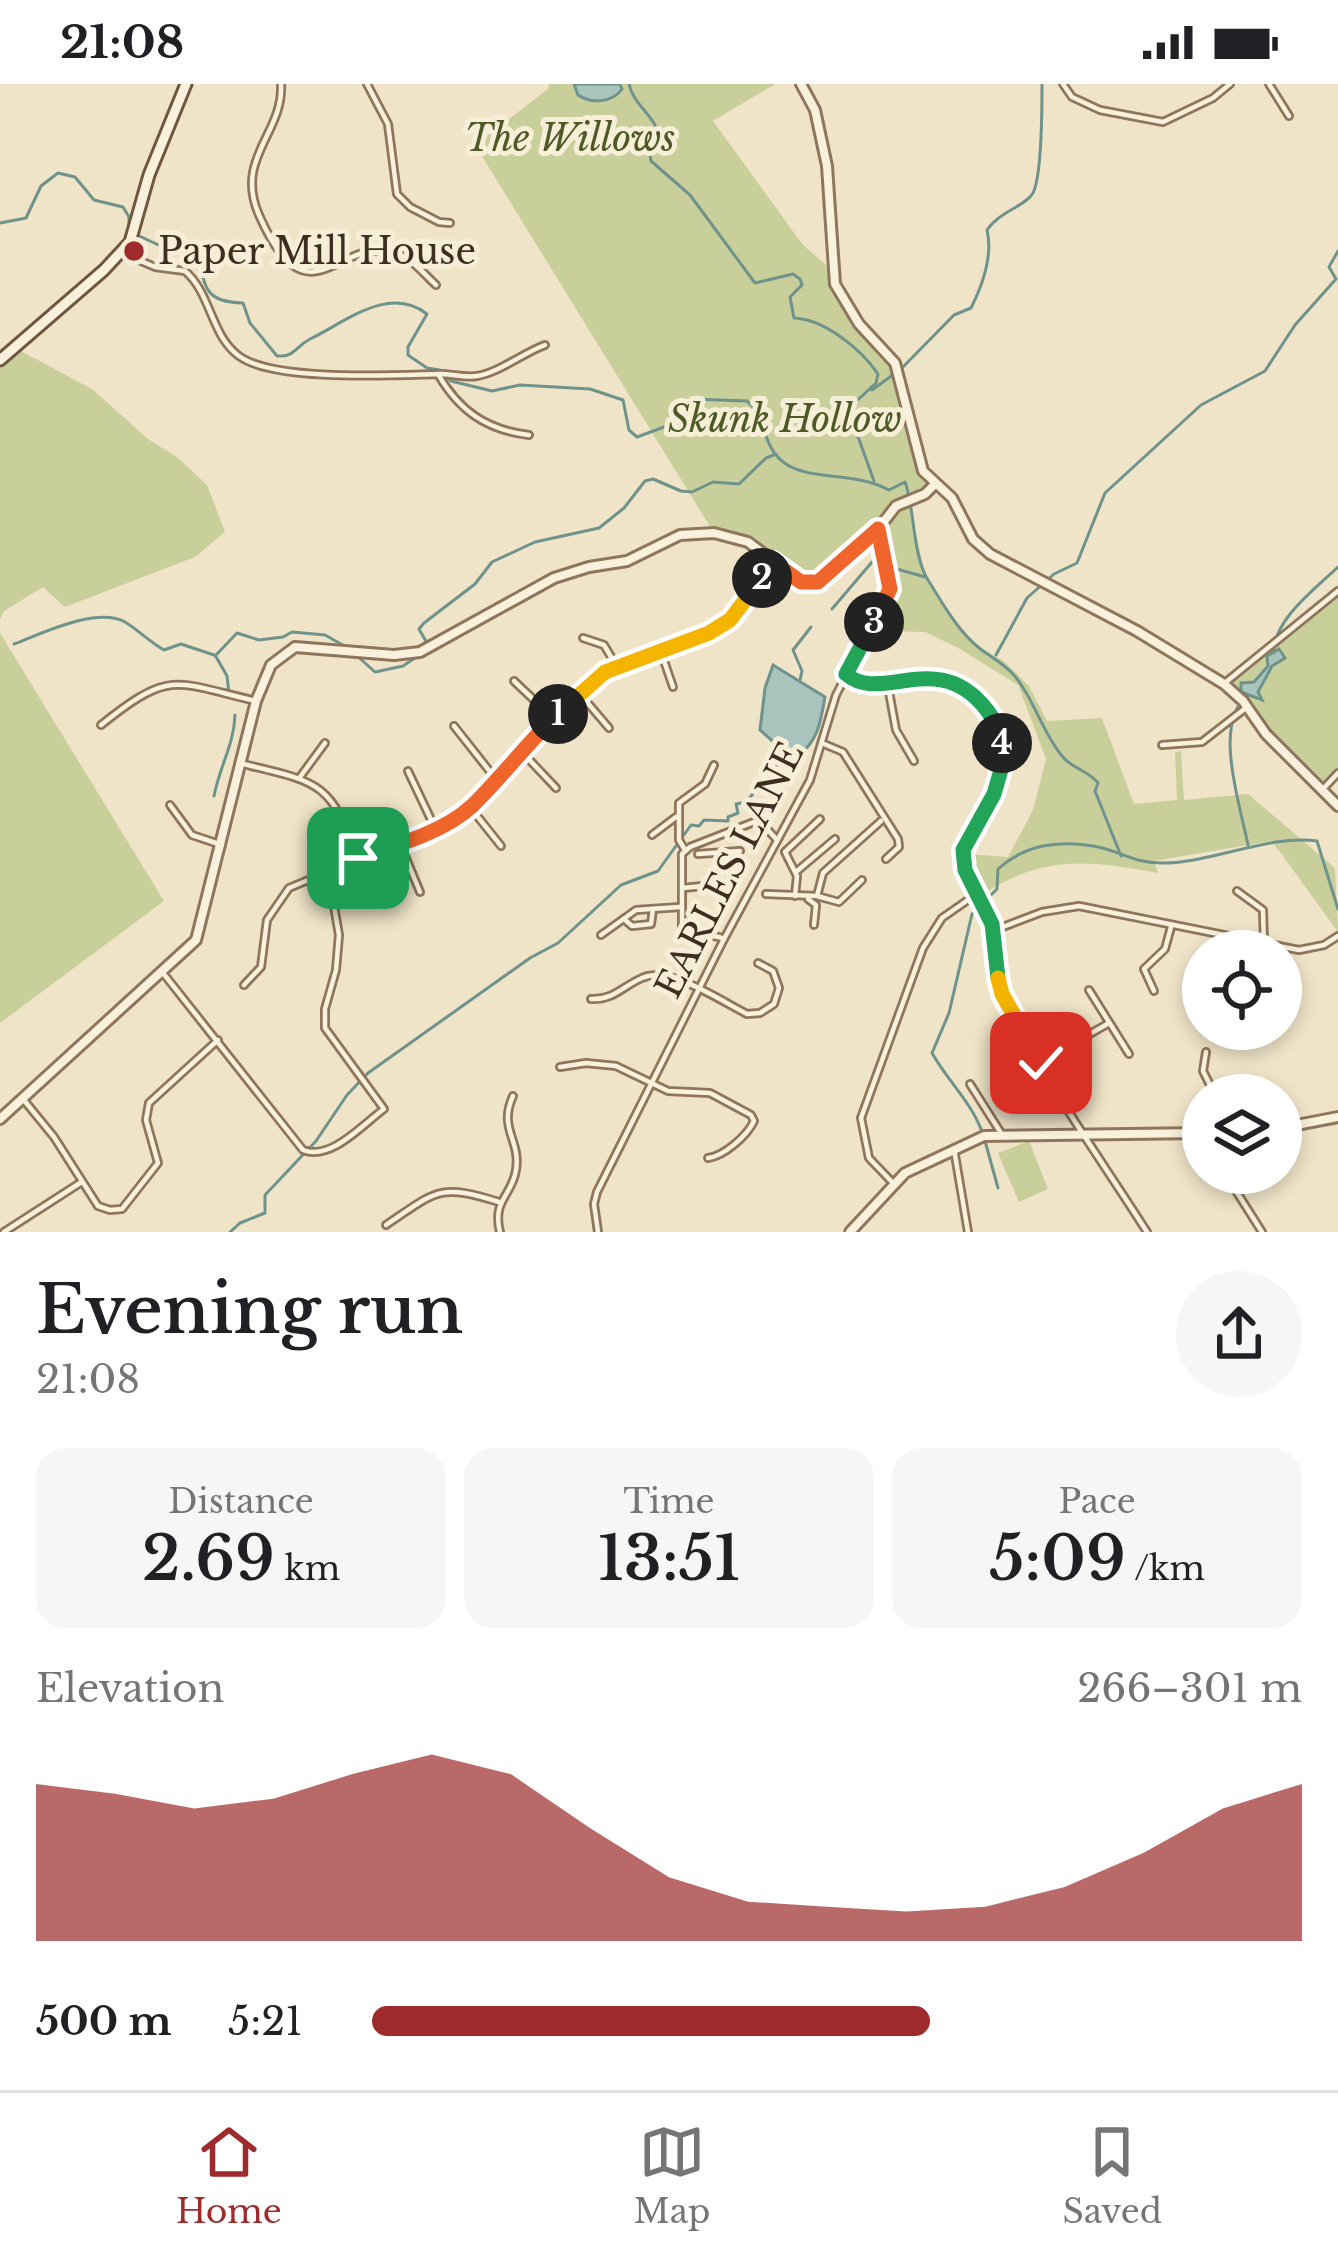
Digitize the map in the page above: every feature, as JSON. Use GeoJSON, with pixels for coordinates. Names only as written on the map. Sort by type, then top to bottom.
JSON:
{"type":"FeatureCollection","features":[{"type":"Feature","properties":{"kind":"main road"},"geometry":{"type":"LineString","coordinates":[[0,361],[130,242],[149,175],[186,84]]}},
{"type":"Feature","properties":{"kind":"street"},"geometry":{"type":"LineString","coordinates":[[281,84],[280,102],[258,149],[251,184],[254,202],[276,248],[299,267],[317,272],[366,253],[392,252],[414,263],[436,285]]}},
{"type":"Feature","properties":{"kind":"street"},"geometry":{"type":"LineString","coordinates":[[367,84],[388,124],[398,196],[410,207],[450,223]]}},
{"type":"Feature","properties":{"kind":"street"},"geometry":{"type":"LineString","coordinates":[[800,84],[814,110],[826,166],[835,284],[859,324],[895,363],[920,464],[952,497],[973,539],[984,550],[1224,683],[1266,734],[1338,806]]}},
{"type":"Feature","properties":{"kind":"street"},"geometry":{"type":"LineString","coordinates":[[1063,84],[1072,97],[1100,110],[1163,122],[1231,84]]}},
{"type":"Feature","properties":{"kind":"street"},"geometry":{"type":"LineString","coordinates":[[1269,84],[1289,116]]}},
{"type":"Feature","properties":{"kind":"street"},"geometry":{"type":"LineString","coordinates":[[122,253],[191,275],[222,335],[244,360],[280,370],[372,377],[479,376],[545,345]]}},
{"type":"Feature","properties":{"kind":"street"},"geometry":{"type":"LineString","coordinates":[[440,374],[448,392],[478,419],[507,433],[529,435]]}},
{"type":"Feature","properties":{"kind":"street"},"geometry":{"type":"LineString","coordinates":[[0,1119],[198,936],[256,701],[271,664],[296,647],[394,655],[419,652],[554,578],[626,561],[680,535],[714,533],[748,542],[801,582],[818,582],[878,529],[896,506],[935,484]]}},
{"type":"Feature","properties":{"kind":"street","name":"EARLES LANE"},"geometry":{"type":"LineString","coordinates":[[598,1232],[597,1192],[787,823],[824,744],[846,674],[890,589],[878,529]]}},
{"type":"Feature","properties":{"kind":"street"},"geometry":{"type":"LineString","coordinates":[[244,985],[261,968],[266,928],[278,901],[295,885],[400,844],[470,807],[580,694],[617,667],[709,633],[730,620],[773,562]]}},
{"type":"Feature","properties":{"kind":"street"},"geometry":{"type":"LineString","coordinates":[[1224,683],[1338,591]]}},
{"type":"Feature","properties":{"kind":"street"},"geometry":{"type":"LineString","coordinates":[[583,638],[604,645],[617,667]]}},
{"type":"Feature","properties":{"kind":"street"},"geometry":{"type":"LineString","coordinates":[[661,652],[673,687]]}},
{"type":"Feature","properties":{"kind":"street"},"geometry":{"type":"LineString","coordinates":[[846,674],[862,684],[922,677],[947,680],[968,690],[1001,734],[1003,763],[994,794],[963,850],[965,870],[994,930],[995,969],[1002,994],[1147,1232]]}},
{"type":"Feature","properties":{"kind":"street"},"geometry":{"type":"LineString","coordinates":[[514,681],[554,718]]}},
{"type":"Feature","properties":{"kind":"street"},"geometry":{"type":"LineString","coordinates":[[887,681],[896,730],[914,761]]}},
{"type":"Feature","properties":{"kind":"street"},"geometry":{"type":"LineString","coordinates":[[101,725],[146,691],[171,683],[256,701]]}},
{"type":"Feature","properties":{"kind":"street"},"geometry":{"type":"LineString","coordinates":[[580,694],[609,728]]}},
{"type":"Feature","properties":{"kind":"street"},"geometry":{"type":"LineString","coordinates":[[1162,745],[1202,742],[1247,707]]}},
{"type":"Feature","properties":{"kind":"street"},"geometry":{"type":"LineString","coordinates":[[454,726],[495,778]]}},
{"type":"Feature","properties":{"kind":"street"},"geometry":{"type":"LineString","coordinates":[[300,777],[325,743]]}},
{"type":"Feature","properties":{"kind":"street"},"geometry":{"type":"LineString","coordinates":[[824,744],[843,752],[900,845],[886,859]]}},
{"type":"Feature","properties":{"kind":"street"},"geometry":{"type":"LineString","coordinates":[[522,752],[556,788]]}},
{"type":"Feature","properties":{"kind":"street"},"geometry":{"type":"LineString","coordinates":[[243,764],[300,777],[335,802],[358,858]]}},
{"type":"Feature","properties":{"kind":"street"},"geometry":{"type":"LineString","coordinates":[[686,850],[680,843],[679,803],[706,784],[714,765]]}},
{"type":"Feature","properties":{"kind":"street"},"geometry":{"type":"LineString","coordinates":[[408,771],[435,828]]}},
{"type":"Feature","properties":{"kind":"street"},"geometry":{"type":"LineString","coordinates":[[1323,788],[1338,773]]}},
{"type":"Feature","properties":{"kind":"street"},"geometry":{"type":"LineString","coordinates":[[170,805],[192,835],[222,845]]}},
{"type":"Feature","properties":{"kind":"street"},"geometry":{"type":"LineString","coordinates":[[470,807],[501,846]]}},
{"type":"Feature","properties":{"kind":"street"},"geometry":{"type":"LineString","coordinates":[[652,835],[678,817]]}},
{"type":"Feature","properties":{"kind":"street"},"geometry":{"type":"LineString","coordinates":[[795,897],[796,872],[784,855],[820,819]]}},
{"type":"Feature","properties":{"kind":"street"},"geometry":{"type":"LineString","coordinates":[[817,896],[823,873],[883,819]]}},
{"type":"Feature","properties":{"kind":"street"},"geometry":{"type":"LineString","coordinates":[[724,939],[683,937],[681,862],[686,850],[759,820],[777,840]]}},
{"type":"Feature","properties":{"kind":"street"},"geometry":{"type":"LineString","coordinates":[[787,823],[800,837]]}},
{"type":"Feature","properties":{"kind":"street"},"geometry":{"type":"LineString","coordinates":[[718,836],[719,853]]}},
{"type":"Feature","properties":{"kind":"street"},"geometry":{"type":"LineString","coordinates":[[796,872],[835,839]]}},
{"type":"Feature","properties":{"kind":"street"},"geometry":{"type":"LineString","coordinates":[[400,844],[421,892]]}},
{"type":"Feature","properties":{"kind":"street"},"geometry":{"type":"LineString","coordinates":[[698,854],[740,851]]}},
{"type":"Feature","properties":{"kind":"street"},"geometry":{"type":"LineString","coordinates":[[163,973],[303,1150],[328,1151],[384,1109],[326,1028],[339,934],[328,869]]}},
{"type":"Feature","properties":{"kind":"street"},"geometry":{"type":"LineString","coordinates":[[766,894],[817,896],[838,902],[862,880]]}},
{"type":"Feature","properties":{"kind":"street"},"geometry":{"type":"LineString","coordinates":[[683,888],[732,883]]}},
{"type":"Feature","properties":{"kind":"street"},"geometry":{"type":"LineString","coordinates":[[1237,891],[1263,910],[1264,930]]}},
{"type":"Feature","properties":{"kind":"street"},"geometry":{"type":"LineString","coordinates":[[894,1184],[868,1158],[861,1118],[923,947],[942,918],[978,893]]}},
{"type":"Feature","properties":{"kind":"street"},"geometry":{"type":"LineString","coordinates":[[805,898],[816,905],[814,925]]}},
{"type":"Feature","properties":{"kind":"street"},"geometry":{"type":"LineString","coordinates":[[994,930],[1042,912],[1079,906],[1186,930]]}},
{"type":"Feature","properties":{"kind":"street"},"geometry":{"type":"LineString","coordinates":[[601,935],[637,910],[680,907]]}},
{"type":"Feature","properties":{"kind":"street"},"geometry":{"type":"LineString","coordinates":[[624,920],[631,926],[651,924],[653,909]]}},
{"type":"Feature","properties":{"kind":"street"},"geometry":{"type":"LineString","coordinates":[[708,926],[709,936]]}},
{"type":"Feature","properties":{"kind":"street"},"geometry":{"type":"LineString","coordinates":[[1154,991],[1144,969],[1165,949],[1171,927]]}},
{"type":"Feature","properties":{"kind":"street"},"geometry":{"type":"LineString","coordinates":[[1302,949],[1338,936]]}},
{"type":"Feature","properties":{"kind":"street"},"geometry":{"type":"LineString","coordinates":[[591,999],[612,997],[655,974],[677,978],[747,1014],[768,1010],[776,1001],[779,983],[773,971],[758,964]]}},
{"type":"Feature","properties":{"kind":"street"},"geometry":{"type":"LineString","coordinates":[[1089,990],[1130,1054]]}},
{"type":"Feature","properties":{"kind":"street"},"geometry":{"type":"LineString","coordinates":[[1041,1063],[1109,1024]]}},
{"type":"Feature","properties":{"kind":"street"},"geometry":{"type":"LineString","coordinates":[[23,1099],[102,1208],[118,1210],[130,1203],[159,1159],[146,1120],[148,1103],[218,1040]]}},
{"type":"Feature","properties":{"kind":"street"},"geometry":{"type":"LineString","coordinates":[[1204,1074],[1206,1052]]}},
{"type":"Feature","properties":{"kind":"street"},"geometry":{"type":"LineString","coordinates":[[560,1067],[601,1063],[623,1068],[672,1091],[710,1093],[751,1115],[752,1128],[718,1156],[708,1158]]}},
{"type":"Feature","properties":{"kind":"street"},"geometry":{"type":"LineString","coordinates":[[970,1084],[1001,1133]]}},
{"type":"Feature","properties":{"kind":"street"},"geometry":{"type":"LineString","coordinates":[[500,1232],[499,1202],[518,1164],[506,1120],[514,1096]]}},
{"type":"Feature","properties":{"kind":"street"},"geometry":{"type":"LineString","coordinates":[[1302,1124],[1338,1118]]}},
{"type":"Feature","properties":{"kind":"street"},"geometry":{"type":"LineString","coordinates":[[850,1232],[917,1165],[983,1136],[1182,1133]]}},
{"type":"Feature","properties":{"kind":"street"},"geometry":{"type":"LineString","coordinates":[[954,1149],[968,1232]]}},
{"type":"Feature","properties":{"kind":"street"},"geometry":{"type":"LineString","coordinates":[[4,1232],[81,1182]]}},
{"type":"Feature","properties":{"kind":"street"},"geometry":{"type":"LineString","coordinates":[[386,1225],[440,1190],[463,1191],[499,1202]]}},
{"type":"Feature","properties":{"kind":"street"},"geometry":{"type":"LineString","coordinates":[[1239,1194],[1262,1232]]}},
{"type":"Feature","properties":{"kind":"green space","name":"Skunk Hollow"},"geometry":{"type":"Polygon","coordinates":[[[549,84],[775,84],[713,121],[803,245],[832,270],[859,324],[891,357],[920,464],[935,484],[926,498],[909,503],[926,578],[938,599],[976,646],[1004,661],[1029,686],[1047,721],[1102,718],[1134,804],[1177,800],[1175,752],[1181,751],[1184,800],[1248,794],[1335,868],[1338,932],[1272,841],[1154,861],[1158,873],[1090,864],[1049,866],[985,893],[967,854],[1008,857],[1033,810],[1046,759],[1018,685],[925,632],[869,631],[890,589],[878,530],[818,582],[808,584],[759,549],[714,533],[475,145],[549,84]]]}},
{"type":"Feature","properties":{"kind":"green space"},"geometry":{"type":"Polygon","coordinates":[[[19,350],[92,389],[148,439],[177,457],[207,485],[225,532],[195,557],[65,607],[43,587],[4,611],[0,619],[0,366],[19,350]]]}},
{"type":"Feature","properties":{"kind":"green space"},"geometry":{"type":"Polygon","coordinates":[[[1338,591],[1338,770],[1323,789],[1266,734],[1224,684],[1338,591]]]}},
{"type":"Feature","properties":{"kind":"green space"},"geometry":{"type":"Polygon","coordinates":[[[0,633],[164,901],[0,1023],[0,633]]]}},
{"type":"Feature","properties":{"kind":"green space"},"geometry":{"type":"Polygon","coordinates":[[[1029,1141],[1048,1189],[1019,1202],[998,1153],[1029,1141]]]}},
{"type":"Feature","properties":{"kind":"water"},"geometry":{"type":"Polygon","coordinates":[[[574,84],[620,84],[622,89],[613,97],[595,101],[578,95],[574,84]]]}},
{"type":"Feature","properties":{"kind":"water"},"geometry":{"type":"Polygon","coordinates":[[[1279,649],[1285,658],[1272,666],[1258,692],[1262,700],[1241,692],[1241,683],[1254,682],[1268,666],[1267,656],[1279,649]]]}},
{"type":"Feature","properties":{"kind":"water"},"geometry":{"type":"Polygon","coordinates":[[[773,665],[825,697],[814,737],[798,756],[787,754],[760,730],[773,665]]]}},
{"type":"Feature","properties":{"kind":"waterway"},"geometry":{"type":"LineString","coordinates":[[629,84],[659,135],[660,144],[649,148],[651,161],[690,195],[755,283],[793,274],[800,279],[802,285],[790,297],[794,318],[841,337],[878,374],[876,383],[848,409],[874,481]]}},
{"type":"Feature","properties":{"kind":"waterway"},"geometry":{"type":"LineString","coordinates":[[901,369],[954,315],[971,308],[985,270],[987,230],[1033,193],[1040,157],[1042,84]]}},
{"type":"Feature","properties":{"kind":"waterway"},"geometry":{"type":"LineString","coordinates":[[0,223],[26,218],[41,186],[58,173],[75,177],[94,200],[123,207],[129,230]]}},
{"type":"Feature","properties":{"kind":"waterway"},"geometry":{"type":"LineString","coordinates":[[137,235],[199,255],[209,292],[222,300],[243,303],[250,323],[277,356],[291,353],[367,309],[397,303],[412,306],[427,314],[408,355],[427,368],[440,370],[451,381],[492,391],[520,385],[590,389],[623,400],[629,430],[637,437],[675,423],[692,399],[747,401],[762,416],[778,458],[792,468],[889,490],[905,482],[919,558],[928,580],[963,632],[1016,677],[1062,756],[1098,783],[1095,791],[1121,856]]}},
{"type":"Feature","properties":{"kind":"waterway"},"geometry":{"type":"LineString","coordinates":[[996,655],[1027,598],[1054,574],[1077,563],[1105,493],[1201,405],[1265,371],[1295,325],[1336,279],[1329,267],[1338,251]]}},
{"type":"Feature","properties":{"kind":"waterway"},"geometry":{"type":"LineString","coordinates":[[872,390],[894,374]]}},
{"type":"Feature","properties":{"kind":"waterway"},"geometry":{"type":"LineString","coordinates":[[427,643],[419,629],[475,584],[492,562],[535,542],[599,528],[624,508],[645,481],[653,479],[692,492],[713,482],[739,484],[776,454]]}},
{"type":"Feature","properties":{"kind":"waterway"},"geometry":{"type":"LineString","coordinates":[[832,609],[872,562],[884,557],[897,569],[925,577]]}},
{"type":"Feature","properties":{"kind":"waterway"},"geometry":{"type":"LineString","coordinates":[[1274,653],[1288,617],[1338,567]]}},
{"type":"Feature","properties":{"kind":"waterway"},"geometry":{"type":"LineString","coordinates":[[14,644],[100,617],[125,622],[164,650],[181,644],[214,655]]}},
{"type":"Feature","properties":{"kind":"waterway"},"geometry":{"type":"LineString","coordinates":[[800,680],[802,671],[793,650],[811,627]]}},
{"type":"Feature","properties":{"kind":"waterway"},"geometry":{"type":"LineString","coordinates":[[217,654],[237,633],[259,640],[292,632],[325,635],[348,648]]}},
{"type":"Feature","properties":{"kind":"waterway"},"geometry":{"type":"LineString","coordinates":[[355,654],[375,672],[403,666],[419,655]]}},
{"type":"Feature","properties":{"kind":"waterway"},"geometry":{"type":"LineString","coordinates":[[215,655],[227,676],[229,694]]}},
{"type":"Feature","properties":{"kind":"waterway"},"geometry":{"type":"LineString","coordinates":[[1248,845],[1230,744],[1238,707],[1249,695]]}},
{"type":"Feature","properties":{"kind":"waterway"},"geometry":{"type":"LineString","coordinates":[[214,796],[235,715]]}},
{"type":"Feature","properties":{"kind":"waterway"},"geometry":{"type":"LineString","coordinates":[[230,1232],[265,1213],[265,1195],[316,1141],[368,1073],[558,943],[621,885],[658,871],[691,825],[728,821],[738,813],[736,804],[746,802],[787,754]]}},
{"type":"Feature","properties":{"kind":"waterway"},"geometry":{"type":"LineString","coordinates":[[982,1132],[932,1053],[949,1013],[972,914],[997,889],[998,869],[1008,861],[1054,844],[1093,846],[1163,863],[1280,841],[1317,841],[1338,909]]}},
{"type":"Feature","properties":{"kind":"waterway"},"geometry":{"type":"LineString","coordinates":[[985,1141],[998,1188]]}},
{"type":"Feature","properties":{"kind":"place","name":"Paper Mill House"},"geometry":{"type":"Point","coordinates":[134,251]}},
{"type":"Feature","properties":{"kind":"route"},"geometry":{"type":"LineString","coordinates":[[358,858],[452,820],[605,672],[709,633],[730,620],[773,562],[801,582],[818,582],[878,529],[890,589],[846,674],[868,684],[922,677],[947,680],[968,690],[993,718],[1001,734],[1003,763],[994,794],[963,850],[965,870],[992,924],[1002,994],[1041,1063]]}},
{"type":"Feature","properties":{"kind":"park label","name":"The Willows"},"geometry":{"type":"Point","coordinates":[570,138]}}]}
